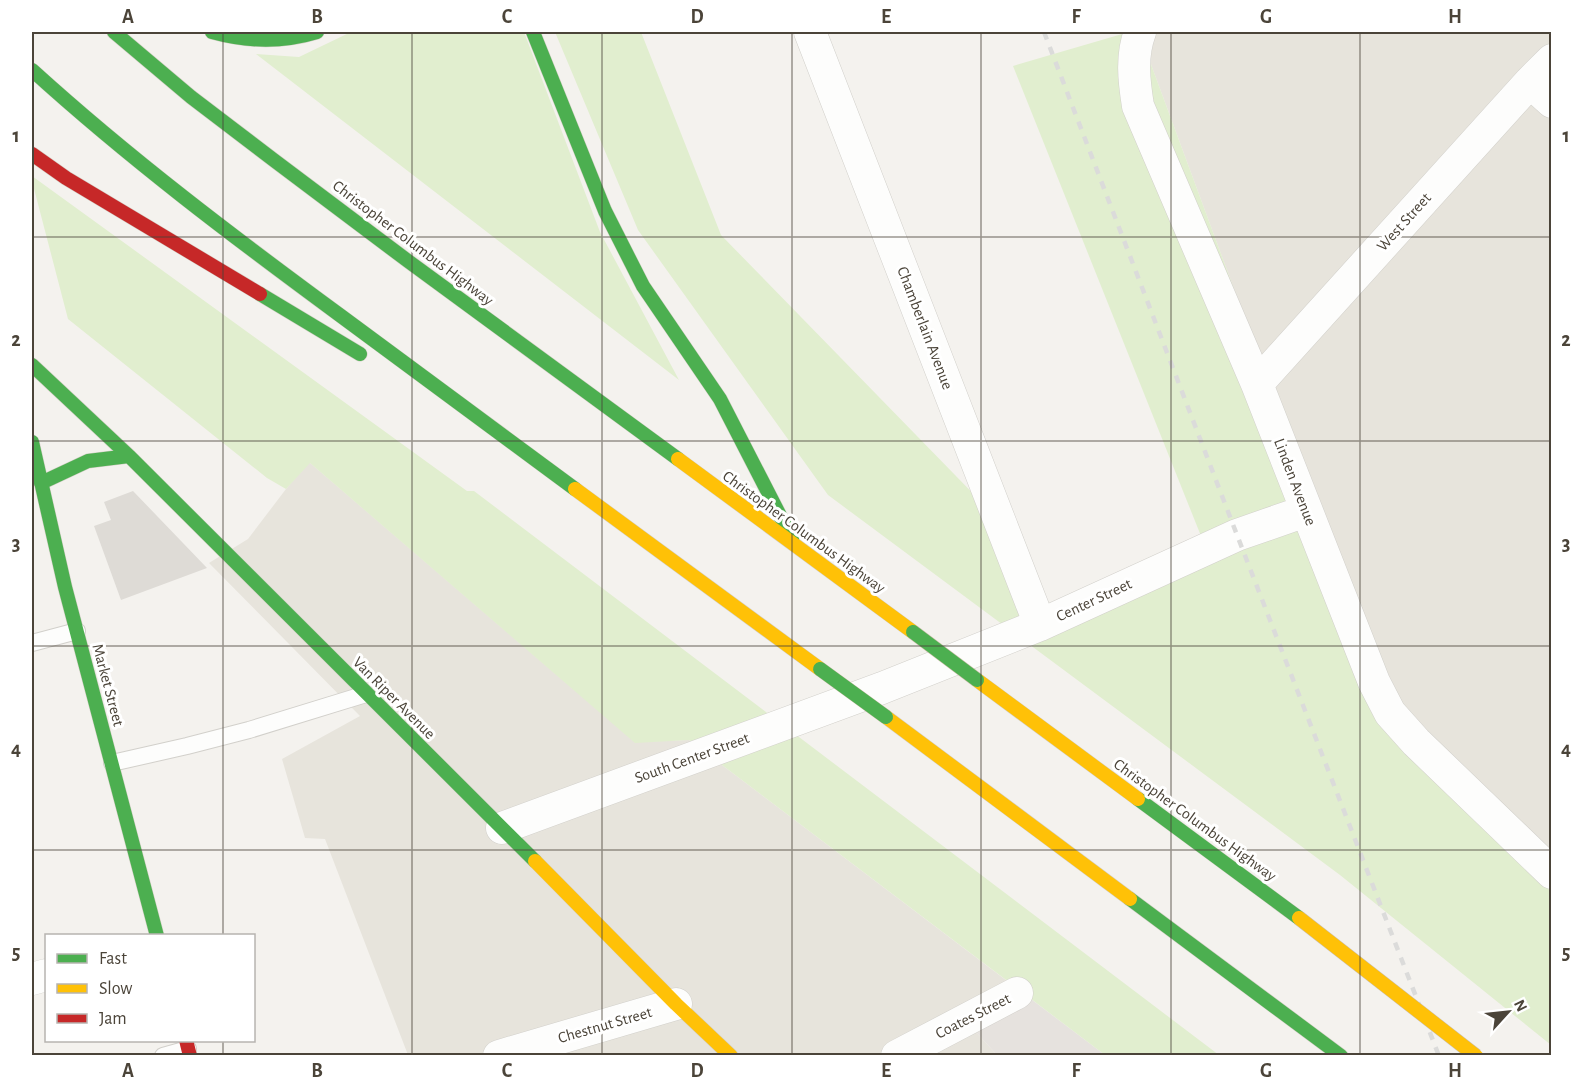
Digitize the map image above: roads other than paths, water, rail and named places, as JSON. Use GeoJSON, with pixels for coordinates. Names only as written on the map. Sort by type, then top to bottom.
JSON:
{"type":"FeatureCollection","features":[{"type":"Feature","properties":{"kind":"main road","name":"Christopher Columbus Highway"},"geometry":{"type":"LineString","coordinates":[[114,32],[191,97],[408,261],[1299,918],[1476,1056]]}},
{"type":"Feature","properties":{"kind":"main road"},"geometry":{"type":"LineString","coordinates":[[212,32],[255,41],[279,40],[317,32]]}},
{"type":"Feature","properties":{"kind":"main road"},"geometry":{"type":"LineString","coordinates":[[533,32],[605,211],[637,275],[720,399],[795,546]]}},
{"type":"Feature","properties":{"kind":"main road"},"geometry":{"type":"LineString","coordinates":[[32,70],[54,92],[207,216],[820,669],[884,702],[1341,1056]]}},
{"type":"Feature","properties":{"kind":"main road"},"geometry":{"type":"LineString","coordinates":[[32,154],[66,178],[375,363]]}},
{"type":"Feature","properties":{"kind":"main road","name":"Van Riper Avenue"},"geometry":{"type":"LineString","coordinates":[[32,365],[129,456],[730,1056]]}},
{"type":"Feature","properties":{"kind":"main road"},"geometry":{"type":"LineString","coordinates":[[406,381],[529,455]]}},
{"type":"Feature","properties":{"kind":"main road","name":"Market Street"},"geometry":{"type":"LineString","coordinates":[[32,442],[77,631],[156,934]]}},
{"type":"Feature","properties":{"kind":"main road"},"geometry":{"type":"LineString","coordinates":[[41,483],[88,461],[129,456]]}},
{"type":"Feature","properties":{"kind":"street","name":"Chamberlain Avenue"},"geometry":{"type":"LineString","coordinates":[[810,32],[1040,625]]}},
{"type":"Feature","properties":{"kind":"street","name":"Linden Avenue"},"geometry":{"type":"LineString","coordinates":[[1139,34],[1135,49],[1133,79],[1138,106],[1257,384],[1374,682],[1390,713],[1551,873]]}},
{"type":"Feature","properties":{"kind":"street","name":"West Street"},"geometry":{"type":"LineString","coordinates":[[1257,384],[1544,81]]}},
{"type":"Feature","properties":{"kind":"street","name":"Center Street"},"geometry":{"type":"LineString","coordinates":[[884,702],[1040,625],[1237,535],[1306,512]]}},
{"type":"Feature","properties":{"kind":"street","name":"South Center Street"},"geometry":{"type":"LineString","coordinates":[[502,828],[884,702]]}},
{"type":"Feature","properties":{"kind":"street","name":"Coates Street"},"geometry":{"type":"LineString","coordinates":[[897,1056],[1017,993]]}},
{"type":"Feature","properties":{"kind":"street","name":"Chestnut Street"},"geometry":{"type":"LineString","coordinates":[[510,1054],[676,1004]]}},
{"type":"Feature","properties":{"kind":"lane"},"geometry":{"type":"LineString","coordinates":[[32,643],[77,631]]}},
{"type":"Feature","properties":{"kind":"lane"},"geometry":{"type":"LineString","coordinates":[[112,763],[249,730],[366,694]]}},
{"type":"Feature","properties":{"kind":"lane"},"geometry":{"type":"LineString","coordinates":[[163,1056],[188,1048]]}},
{"type":"Feature","properties":{"kind":"railway"},"geometry":{"type":"LineString","coordinates":[[1044,32],[1439,1056]]}}]}
